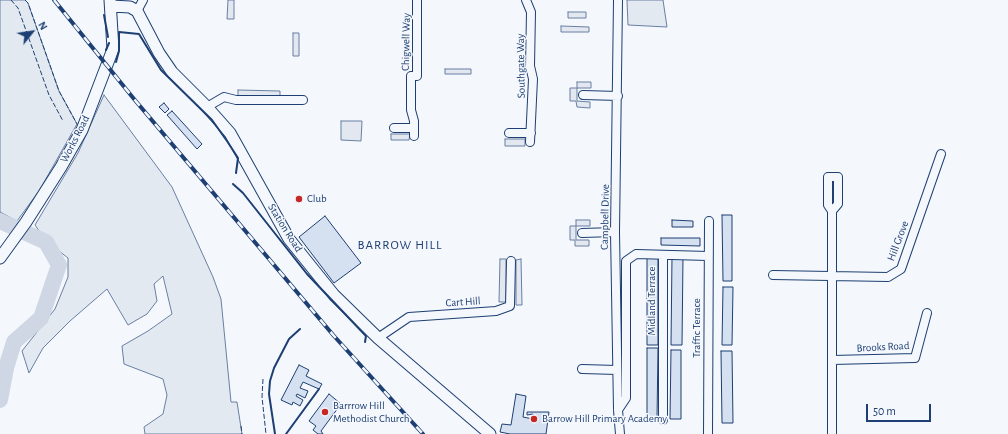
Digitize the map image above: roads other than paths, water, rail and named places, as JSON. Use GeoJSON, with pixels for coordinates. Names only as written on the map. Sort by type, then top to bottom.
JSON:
{"type":"FeatureCollection","features":[{"type":"Feature","properties":{"kind":"street"},"geometry":{"type":"LineString","coordinates":[[111,3],[130,7],[137,11],[143,0]]}},
{"type":"Feature","properties":{"kind":"street","name":"Chigwell Way"},"geometry":{"type":"LineString","coordinates":[[394,128],[414,132],[411,110],[411,76],[417,76],[417,0]]}},
{"type":"Feature","properties":{"kind":"street","name":"Southgate Way"},"geometry":{"type":"LineString","coordinates":[[526,0],[531,12],[530,66],[533,79],[530,142]]}},
{"type":"Feature","properties":{"kind":"street","name":"Campbell Drive"},"geometry":{"type":"LineString","coordinates":[[618,0],[618,96],[615,232],[617,370],[620,434]]}},
{"type":"Feature","properties":{"kind":"street","name":"Works Road"},"geometry":{"type":"LineString","coordinates":[[0,258],[25,224],[61,167],[82,130],[113,49],[111,3]]}},
{"type":"Feature","properties":{"kind":"street","name":"Station Road"},"geometry":{"type":"LineString","coordinates":[[137,11],[164,62],[172,72],[207,106],[230,133],[289,240],[334,294],[378,338],[490,434]]}},
{"type":"Feature","properties":{"kind":"street"},"geometry":{"type":"LineString","coordinates":[[583,95],[618,96]]}},
{"type":"Feature","properties":{"kind":"street"},"geometry":{"type":"LineString","coordinates":[[207,106],[224,97],[236,100],[303,100]]}},
{"type":"Feature","properties":{"kind":"street"},"geometry":{"type":"LineString","coordinates":[[509,133],[531,133]]}},
{"type":"Feature","properties":{"kind":"street","name":"Hill Grove"},"geometry":{"type":"LineString","coordinates":[[831,275],[888,277],[901,269],[941,154]]}},
{"type":"Feature","properties":{"kind":"street"},"geometry":{"type":"LineString","coordinates":[[832,211],[832,434]]}},
{"type":"Feature","properties":{"kind":"street","name":"Traffic Terrace"},"geometry":{"type":"LineString","coordinates":[[708,434],[709,221]]}},
{"type":"Feature","properties":{"kind":"street"},"geometry":{"type":"LineString","coordinates":[[582,233],[615,232]]}},
{"type":"Feature","properties":{"kind":"street"},"geometry":{"type":"LineString","coordinates":[[618,410],[626,398],[626,261],[636,254],[708,256]]}},
{"type":"Feature","properties":{"kind":"street","name":"Midland Terrace"},"geometry":{"type":"LineString","coordinates":[[663,255],[663,420]]}},
{"type":"Feature","properties":{"kind":"street","name":"Cart Hill"},"geometry":{"type":"LineString","coordinates":[[378,338],[409,317],[496,311],[510,306],[511,262]]}},
{"type":"Feature","properties":{"kind":"street"},"geometry":{"type":"LineString","coordinates":[[773,274],[831,275]]}},
{"type":"Feature","properties":{"kind":"street","name":"Brooks Road"},"geometry":{"type":"LineString","coordinates":[[832,360],[915,358],[927,313]]}},
{"type":"Feature","properties":{"kind":"street"},"geometry":{"type":"LineString","coordinates":[[582,369],[617,370]]}},
{"type":"Feature","properties":{"kind":"waterway"},"geometry":{"type":"LineString","coordinates":[[0,221],[46,242],[59,265],[41,318],[14,342],[6,368],[0,400]]}},
{"type":"Feature","properties":{"kind":"railway"},"geometry":{"type":"LineString","coordinates":[[54,0],[134,99],[334,336],[423,434]]}},
{"type":"Feature","properties":{"kind":"place","name":"Club"},"geometry":{"type":"Point","coordinates":[299,199]}},
{"type":"Feature","properties":{"kind":"place","name":"Barrrow Hill Methodist Church"},"geometry":{"type":"Point","coordinates":[325,412]}},
{"type":"Feature","properties":{"kind":"place","name":"Barrow Hill Primary Academy"},"geometry":{"type":"Point","coordinates":[534,419]}},
{"type":"Feature","properties":{"kind":"district","name":"BARROW HILL"},"geometry":{"type":"Point","coordinates":[400,245]}}]}
